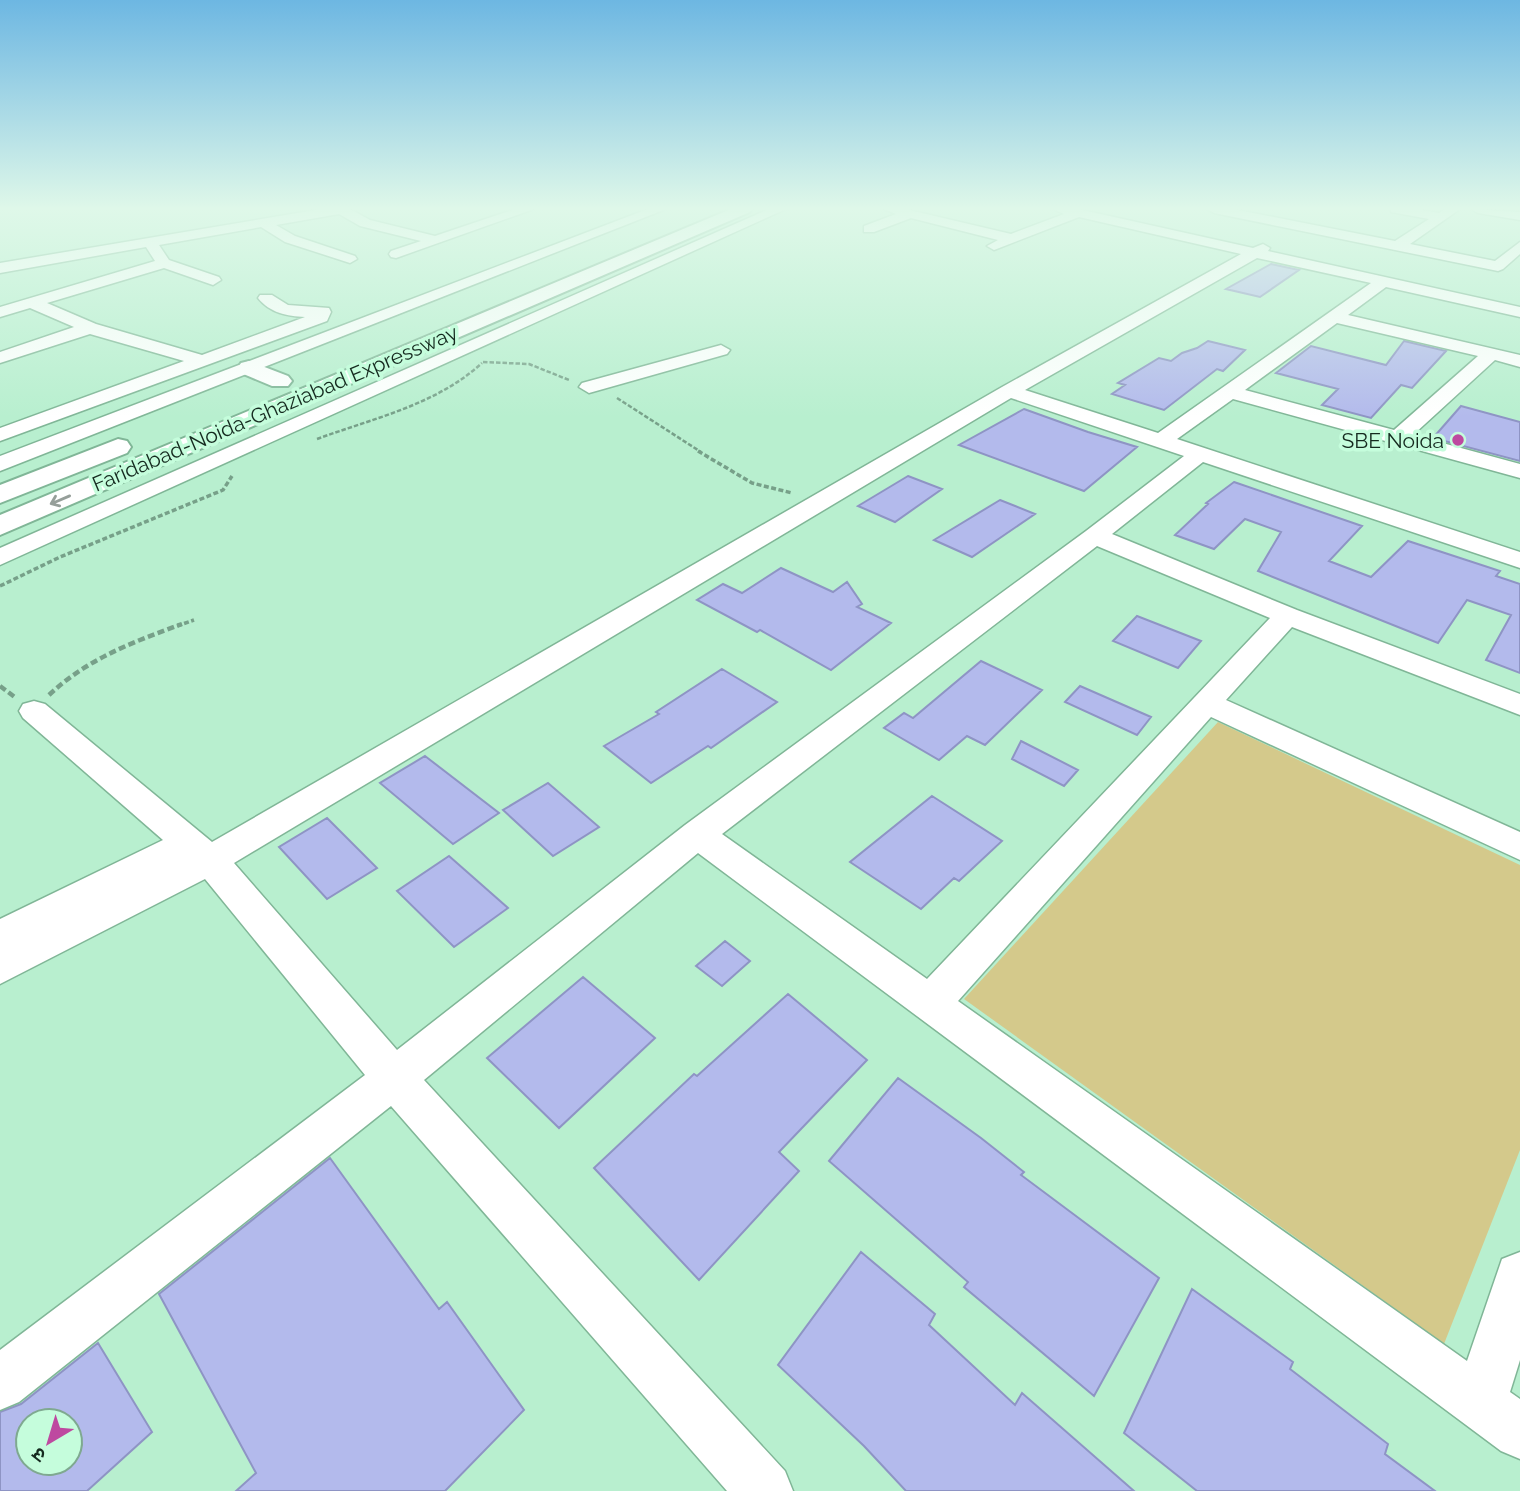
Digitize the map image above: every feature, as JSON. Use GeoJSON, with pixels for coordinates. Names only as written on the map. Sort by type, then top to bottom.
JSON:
{"type":"FeatureCollection","features":[{"type":"Feature","properties":{"kind":"main road"},"geometry":{"type":"LineString","coordinates":[[487,296],[530,279]]}},
{"type":"Feature","properties":{"kind":"main road","name":"Faridabad-Noida-Ghaziabad Expressway"},"geometry":{"type":"LineString","coordinates":[[246,395],[288,390],[393,357],[579,279]]}},
{"type":"Feature","properties":{"kind":"main road","name":"Faridabad-Noida-Ghaziabad Expressway"},"geometry":{"type":"LineString","coordinates":[[0,526],[288,390],[362,347]]}},
{"type":"Feature","properties":{"kind":"main road"},"geometry":{"type":"LineString","coordinates":[[248,368],[288,390],[355,398]]}},
{"type":"Feature","properties":{"kind":"main road","name":"Faridabad-Noida-Ghaziabad Expressway"},"geometry":{"type":"LineString","coordinates":[[0,495],[136,439]]}},
{"type":"Feature","properties":{"kind":"street"},"geometry":{"type":"LineString","coordinates":[[0,312],[113,279]]}},
{"type":"Feature","properties":{"kind":"street"},"geometry":{"type":"LineString","coordinates":[[209,279],[213,280]]}},
{"type":"Feature","properties":{"kind":"street"},"geometry":{"type":"LineString","coordinates":[[0,464],[478,279]]}},
{"type":"Feature","properties":{"kind":"street"},"geometry":{"type":"LineString","coordinates":[[0,557],[626,279]]}},
{"type":"Feature","properties":{"kind":"street"},"geometry":{"type":"LineString","coordinates":[[0,967],[200,851],[823,501],[1009,391],[1209,279]]}},
{"type":"Feature","properties":{"kind":"street"},"geometry":{"type":"LineString","coordinates":[[1353,279],[1520,325]]}},
{"type":"Feature","properties":{"kind":"street"},"geometry":{"type":"LineString","coordinates":[[1395,279],[1520,305]]}},
{"type":"Feature","properties":{"kind":"street"},"geometry":{"type":"LineString","coordinates":[[1161,441],[1377,286],[1520,312]]}},
{"type":"Feature","properties":{"kind":"street"},"geometry":{"type":"LineString","coordinates":[[266,298],[271,304],[290,311],[354,312],[376,318]]}},
{"type":"Feature","properties":{"kind":"street"},"geometry":{"type":"LineString","coordinates":[[32,303],[90,328],[201,360]]}},
{"type":"Feature","properties":{"kind":"street"},"geometry":{"type":"LineString","coordinates":[[0,435],[335,313]]}},
{"type":"Feature","properties":{"kind":"street"},"geometry":{"type":"LineString","coordinates":[[1335,317],[1520,361]]}},
{"type":"Feature","properties":{"kind":"street"},"geometry":{"type":"LineString","coordinates":[[0,358],[90,328]]}},
{"type":"Feature","properties":{"kind":"street"},"geometry":{"type":"LineString","coordinates":[[589,387],[721,350]]}},
{"type":"Feature","properties":{"kind":"street"},"geometry":{"type":"LineString","coordinates":[[1398,438],[1491,355]]}},
{"type":"Feature","properties":{"kind":"street"},"geometry":{"type":"LineString","coordinates":[[1009,391],[1520,559]]}},
{"type":"Feature","properties":{"kind":"street"},"geometry":{"type":"LineString","coordinates":[[1231,392],[1520,471]]}},
{"type":"Feature","properties":{"kind":"street"},"geometry":{"type":"LineString","coordinates":[[0,1383],[394,1078],[696,834],[1095,536],[1200,454]]}},
{"type":"Feature","properties":{"kind":"street"},"geometry":{"type":"LineString","coordinates":[[1095,536],[1286,616],[1520,705]]}},
{"type":"Feature","properties":{"kind":"street"},"geometry":{"type":"LineString","coordinates":[[930,1004],[1286,616]]}},
{"type":"Feature","properties":{"kind":"street"},"geometry":{"type":"LineString","coordinates":[[1206,703],[1520,847]]}},
{"type":"Feature","properties":{"kind":"street"},"geometry":{"type":"LineString","coordinates":[[34,711],[200,851],[394,1078],[765,1491]]}},
{"type":"Feature","properties":{"kind":"street"},"geometry":{"type":"LineString","coordinates":[[696,834],[1520,1432]]}},
{"type":"Feature","properties":{"kind":"street"},"geometry":{"type":"LineString","coordinates":[[0,937],[200,851]]}},
{"type":"Feature","properties":{"kind":"street"},"geometry":{"type":"LineString","coordinates":[[1479,1403],[1520,1277]]}},
{"type":"Feature","properties":{"kind":"path"},"geometry":{"type":"LineString","coordinates":[[457,355],[483,362],[529,364],[614,396],[739,478],[823,501]]}},
{"type":"Feature","properties":{"kind":"path"},"geometry":{"type":"LineString","coordinates":[[314,440],[415,405],[471,374],[483,362]]}},
{"type":"Feature","properties":{"kind":"path"},"geometry":{"type":"LineString","coordinates":[[0,586],[223,490],[235,474]]}},
{"type":"Feature","properties":{"kind":"path"},"geometry":{"type":"LineString","coordinates":[[34,711],[63,679],[97,657],[194,620]]}},
{"type":"Feature","properties":{"kind":"shaded area"},"geometry":{"type":"Polygon","coordinates":[[[1218,722],[1520,865],[1520,1150],[1444,1344],[964,999],[1218,722]]]}},
{"type":"Feature","properties":{"kind":"building"},"geometry":{"type":"Polygon","coordinates":[[[1245,279],[1287,279],[1260,297],[1226,289],[1245,279]]]}},
{"type":"Feature","properties":{"kind":"building"},"geometry":{"type":"Polygon","coordinates":[[[1208,341],[1245,350],[1223,371],[1217,369],[1164,410],[1112,394],[1125,385],[1118,383],[1159,358],[1171,361],[1208,341]]]}},
{"type":"Feature","properties":{"kind":"building"},"geometry":{"type":"Polygon","coordinates":[[[1404,341],[1446,351],[1412,388],[1401,385],[1371,418],[1322,405],[1338,389],[1276,373],[1311,346],[1386,365],[1404,341]]]}},
{"type":"Feature","properties":{"kind":"building"},"geometry":{"type":"Polygon","coordinates":[[[1461,406],[1520,422],[1520,461],[1433,438],[1461,406]]]}},
{"type":"Feature","properties":{"kind":"building"},"geometry":{"type":"Polygon","coordinates":[[[1024,409],[1137,447],[1084,491],[959,445],[1024,409]]]}},
{"type":"Feature","properties":{"kind":"building"},"geometry":{"type":"Polygon","coordinates":[[[908,476],[942,489],[895,522],[858,506],[908,476]]]}},
{"type":"Feature","properties":{"kind":"building"},"geometry":{"type":"Polygon","coordinates":[[[1234,482],[1362,526],[1329,561],[1371,577],[1408,541],[1500,571],[1496,576],[1520,584],[1520,673],[1486,660],[1511,615],[1467,600],[1438,643],[1258,571],[1281,532],[1245,519],[1214,549],[1175,535],[1208,504],[1206,503],[1234,482]]]}},
{"type":"Feature","properties":{"kind":"building"},"geometry":{"type":"Polygon","coordinates":[[[1000,500],[1035,514],[972,557],[934,540],[1000,500]]]}},
{"type":"Feature","properties":{"kind":"building"},"geometry":{"type":"Polygon","coordinates":[[[781,568],[833,592],[847,582],[862,604],[857,607],[891,623],[831,670],[760,630],[757,632],[697,600],[723,584],[742,593],[781,568]]]}},
{"type":"Feature","properties":{"kind":"building"},"geometry":{"type":"Polygon","coordinates":[[[1137,616],[1201,641],[1178,668],[1113,641],[1137,616]]]}},
{"type":"Feature","properties":{"kind":"building"},"geometry":{"type":"Polygon","coordinates":[[[981,661],[1042,690],[985,745],[967,736],[939,760],[884,728],[904,713],[913,718],[981,661]]]}},
{"type":"Feature","properties":{"kind":"building"},"geometry":{"type":"Polygon","coordinates":[[[722,669],[777,702],[711,748],[708,746],[651,783],[604,746],[659,714],[656,712],[722,669]]]}},
{"type":"Feature","properties":{"kind":"building"},"geometry":{"type":"Polygon","coordinates":[[[1080,686],[1151,717],[1137,735],[1065,702],[1080,686]]]}},
{"type":"Feature","properties":{"kind":"building"},"geometry":{"type":"Polygon","coordinates":[[[1021,741],[1078,770],[1064,786],[1012,759],[1021,741]]]}},
{"type":"Feature","properties":{"kind":"building"},"geometry":{"type":"Polygon","coordinates":[[[425,756],[499,813],[453,844],[380,783],[425,756]]]}},
{"type":"Feature","properties":{"kind":"building"},"geometry":{"type":"Polygon","coordinates":[[[548,783],[599,827],[553,856],[503,810],[548,783]]]}},
{"type":"Feature","properties":{"kind":"building"},"geometry":{"type":"Polygon","coordinates":[[[932,796],[1002,841],[959,881],[954,878],[921,909],[850,862],[932,796]]]}},
{"type":"Feature","properties":{"kind":"building"},"geometry":{"type":"Polygon","coordinates":[[[327,818],[377,868],[327,899],[279,847],[327,818]]]}},
{"type":"Feature","properties":{"kind":"building"},"geometry":{"type":"Polygon","coordinates":[[[449,856],[508,908],[454,947],[397,891],[449,856]]]}},
{"type":"Feature","properties":{"kind":"building"},"geometry":{"type":"Polygon","coordinates":[[[725,941],[750,961],[722,986],[696,966],[725,941]]]}},
{"type":"Feature","properties":{"kind":"building"},"geometry":{"type":"Polygon","coordinates":[[[583,977],[655,1038],[559,1128],[487,1058],[583,977]]]}},
{"type":"Feature","properties":{"kind":"building"},"geometry":{"type":"Polygon","coordinates":[[[788,994],[867,1060],[779,1152],[799,1171],[699,1280],[594,1168],[694,1074],[697,1076],[788,994]]]}},
{"type":"Feature","properties":{"kind":"building"},"geometry":{"type":"Polygon","coordinates":[[[898,1078],[981,1138],[1024,1172],[1021,1175],[1159,1278],[1094,1396],[964,1287],[968,1282],[829,1161],[898,1078]]]}},
{"type":"Feature","properties":{"kind":"building"},"geometry":{"type":"Polygon","coordinates":[[[330,1158],[439,1309],[447,1302],[524,1410],[445,1491],[236,1491],[256,1473],[159,1294],[330,1158]]]}},
{"type":"Feature","properties":{"kind":"building"},"geometry":{"type":"Polygon","coordinates":[[[861,1252],[935,1314],[929,1325],[1015,1405],[1022,1393],[1134,1491],[906,1491],[864,1446],[778,1365],[861,1252]]]}},
{"type":"Feature","properties":{"kind":"building"},"geometry":{"type":"Polygon","coordinates":[[[1192,1289],[1293,1362],[1290,1369],[1388,1444],[1385,1454],[1435,1491],[1197,1491],[1124,1433],[1192,1289]]]}},
{"type":"Feature","properties":{"kind":"building"},"geometry":{"type":"Polygon","coordinates":[[[98,1343],[152,1432],[87,1491],[0,1491],[0,1412],[21,1404],[98,1343]]]}},
{"type":"Feature","properties":{"kind":"place","name":"SBE Noida"},"geometry":{"type":"Point","coordinates":[1458,440]}}]}
